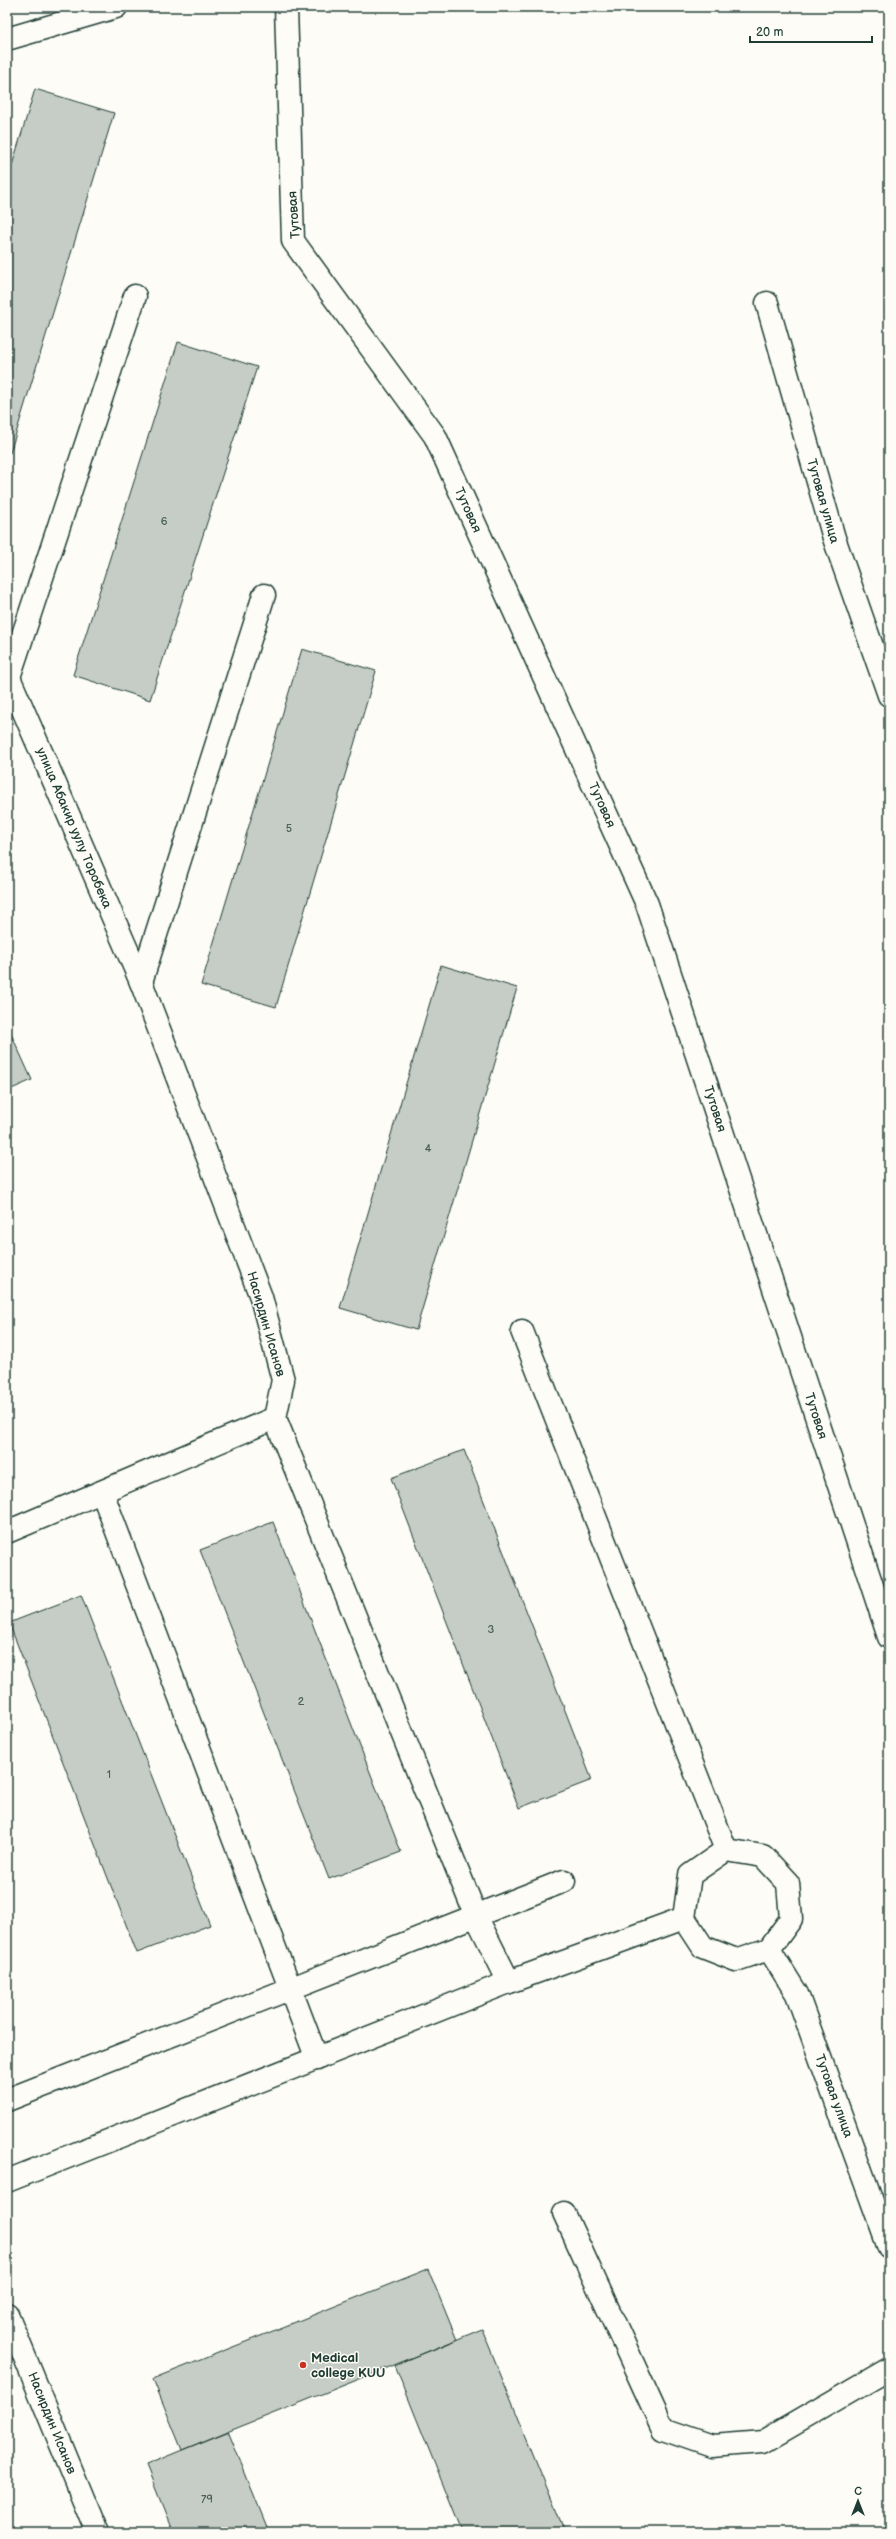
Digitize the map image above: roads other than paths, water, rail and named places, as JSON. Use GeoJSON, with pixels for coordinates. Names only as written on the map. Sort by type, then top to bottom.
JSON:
{"type":"FeatureCollection","features":[{"type":"Feature","properties":{"kind":"street"},"geometry":{"type":"LineString","coordinates":[[7,39],[116,7]]}},
{"type":"Feature","properties":{"kind":"street","name":"Тутовая"},"geometry":{"type":"LineString","coordinates":[[286,7],[293,241],[435,436],[647,904],[889,1637]]}},
{"type":"Feature","properties":{"kind":"street"},"geometry":{"type":"LineString","coordinates":[[8,675],[135,296]]}},
{"type":"Feature","properties":{"kind":"street","name":"Тутовая улица"},"geometry":{"type":"LineString","coordinates":[[767,303],[834,538],[889,695]]}},
{"type":"Feature","properties":{"kind":"street"},"geometry":{"type":"LineString","coordinates":[[141,982],[264,595]]}},
{"type":"Feature","properties":{"kind":"street","name":"улица Абакир уулу Торобека"},"geometry":{"type":"LineString","coordinates":[[8,675],[141,982]]}},
{"type":"Feature","properties":{"kind":"street","name":"Насирдин Исанов"},"geometry":{"type":"LineString","coordinates":[[141,982],[261,1297],[283,1380],[275,1418]]}},
{"type":"Feature","properties":{"kind":"street"},"geometry":{"type":"LineString","coordinates":[[522,1331],[726,1850]]}},
{"type":"Feature","properties":{"kind":"street"},"geometry":{"type":"LineString","coordinates":[[7,1532],[275,1418],[476,1916],[509,1982]]}},
{"type":"Feature","properties":{"kind":"street"},"geometry":{"type":"LineString","coordinates":[[102,1492],[317,2059]]}},
{"type":"Feature","properties":{"kind":"street"},"geometry":{"type":"LineString","coordinates":[[726,1850],[763,1856],[788,1883],[791,1919],[769,1949],[736,1960],[703,1948],[684,1918],[690,1875],[726,1850]]}},
{"type":"Feature","properties":{"kind":"street"},"geometry":{"type":"LineString","coordinates":[[7,2100],[290,1991],[564,1881]]}},
{"type":"Feature","properties":{"kind":"street"},"geometry":{"type":"LineString","coordinates":[[7,2181],[509,1982],[684,1918]]}},
{"type":"Feature","properties":{"kind":"street","name":"Тутовая улица"},"geometry":{"type":"LineString","coordinates":[[769,1949],[797,1994],[889,2248]]}},
{"type":"Feature","properties":{"kind":"street"},"geometry":{"type":"LineString","coordinates":[[564,2213],[662,2429],[712,2446],[763,2442],[889,2369]]}},
{"type":"Feature","properties":{"kind":"street","name":"Насирдин Исанов"},"geometry":{"type":"LineString","coordinates":[[7,2314],[97,2532]]}},
{"type":"Feature","properties":{"kind":"place","name":"Medical college KUU"},"geometry":{"type":"Point","coordinates":[303,2365]}}]}
